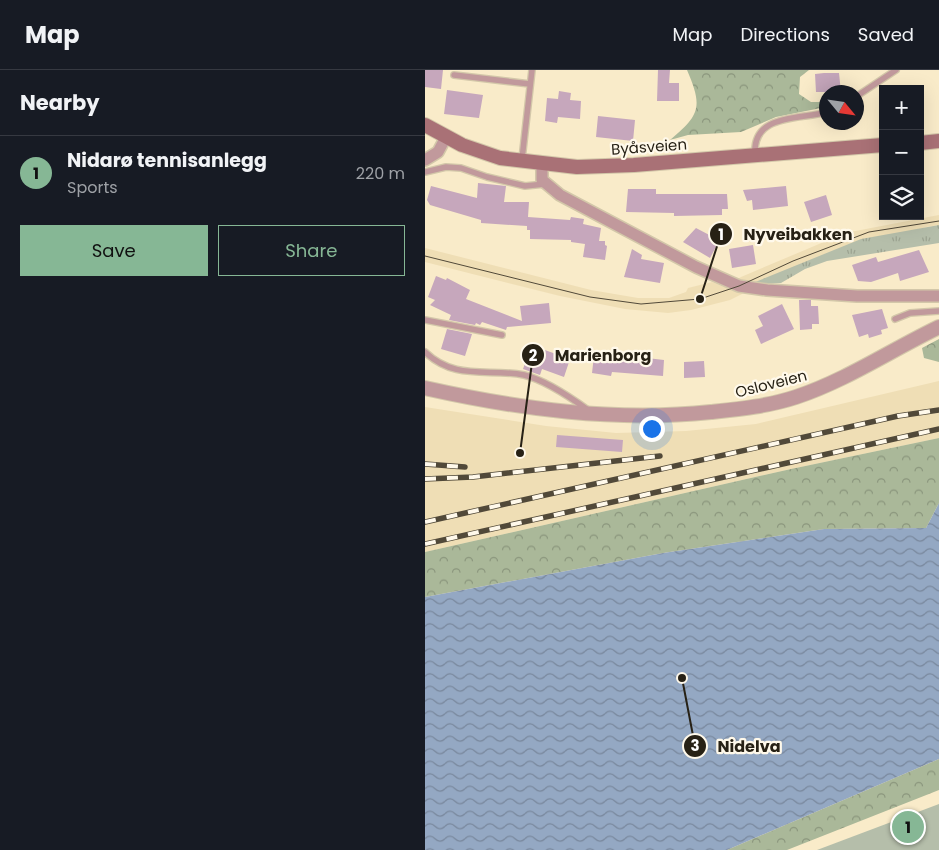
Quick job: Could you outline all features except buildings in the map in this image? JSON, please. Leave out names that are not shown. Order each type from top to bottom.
[{"type":"main road","name":"Byåsveien","points":[[425,125],[446,137],[481,152],[522,162],[577,167],[634,165],[879,145]]},
{"type":"main road","points":[[924,143],[939,141]]},
{"type":"street","points":[[425,160],[438,152],[446,137]]},
{"type":"street","points":[[542,163],[542,180],[560,195],[696,267],[739,286],[767,290],[857,296],[939,296]]},
{"type":"street","name":"Osloveien","points":[[425,388],[493,401],[596,415],[687,414],[760,406],[795,397],[847,376],[939,327]]},
{"type":"lane","points":[[522,162],[532,70]]},
{"type":"lane","points":[[864,91],[896,70]]},
{"type":"lane","points":[[454,75],[530,84]]},
{"type":"lane","points":[[755,155],[754,146],[757,138],[763,130],[776,121],[819,113]]},
{"type":"lane","points":[[425,172],[446,167],[461,168],[487,177],[525,186],[547,184]]},
{"type":"lane","points":[[895,319],[910,313],[939,311]]},
{"type":"lane","points":[[425,320],[503,335]]},
{"type":"lane","points":[[425,352],[436,363],[473,373],[524,375],[566,394],[596,415]]},
{"type":"shaded area","points":[[939,215],[939,225],[926,227],[748,285],[742,294],[730,300],[691,310],[668,313],[625,309],[560,296],[425,262],[425,248],[591,290],[638,298],[669,298],[686,292],[688,288],[712,282],[724,287],[741,277],[845,233],[913,220],[924,220],[924,218]]},
{"type":"shaded area","points":[[939,381],[939,438],[791,469],[425,552],[425,407],[546,426],[616,433],[686,431],[756,424]]},
{"type":"green space","points":[[687,70],[809,70],[800,77],[799,94],[811,102],[819,102],[819,108],[776,117],[741,132],[688,135],[670,140],[688,124],[696,110],[697,102]]},
{"type":"green space","points":[[939,225],[939,243],[827,261],[805,269],[781,283],[748,285],[861,239]]},
{"type":"green space","points":[[939,339],[939,362],[924,358],[922,348]]},
{"type":"green space","points":[[939,438],[939,503],[926,528],[824,529],[663,553],[425,597],[425,552],[791,469]]},
{"type":"green space","points":[[939,759],[939,790],[787,850],[727,850]]},
{"type":"green space","points":[[939,804],[939,850],[817,850]]},
{"type":"water","points":[[939,503],[939,759],[727,850],[425,850],[425,597],[663,553],[824,529],[926,528]]},
{"type":"tram line","points":[[425,256],[590,297],[641,304],[700,299],[739,286],[793,261],[869,232],[939,221]]},
{"type":"railway","points":[[425,522],[898,416],[939,410]]},
{"type":"railway","points":[[425,544],[939,429]]},
{"type":"railway","points":[[425,479],[473,477],[660,456]]},
{"type":"railway","points":[[425,464],[465,467]]},
{"type":"place","name":"Nyveibakken","points":[[700,299]]},
{"type":"place","name":"Marienborg","points":[[520,453]]},
{"type":"place","name":"Nidelva","points":[[682,678]]},
{"type":"place","name":"Nidarø tennisanlegg","points":[[908,827]]}]
